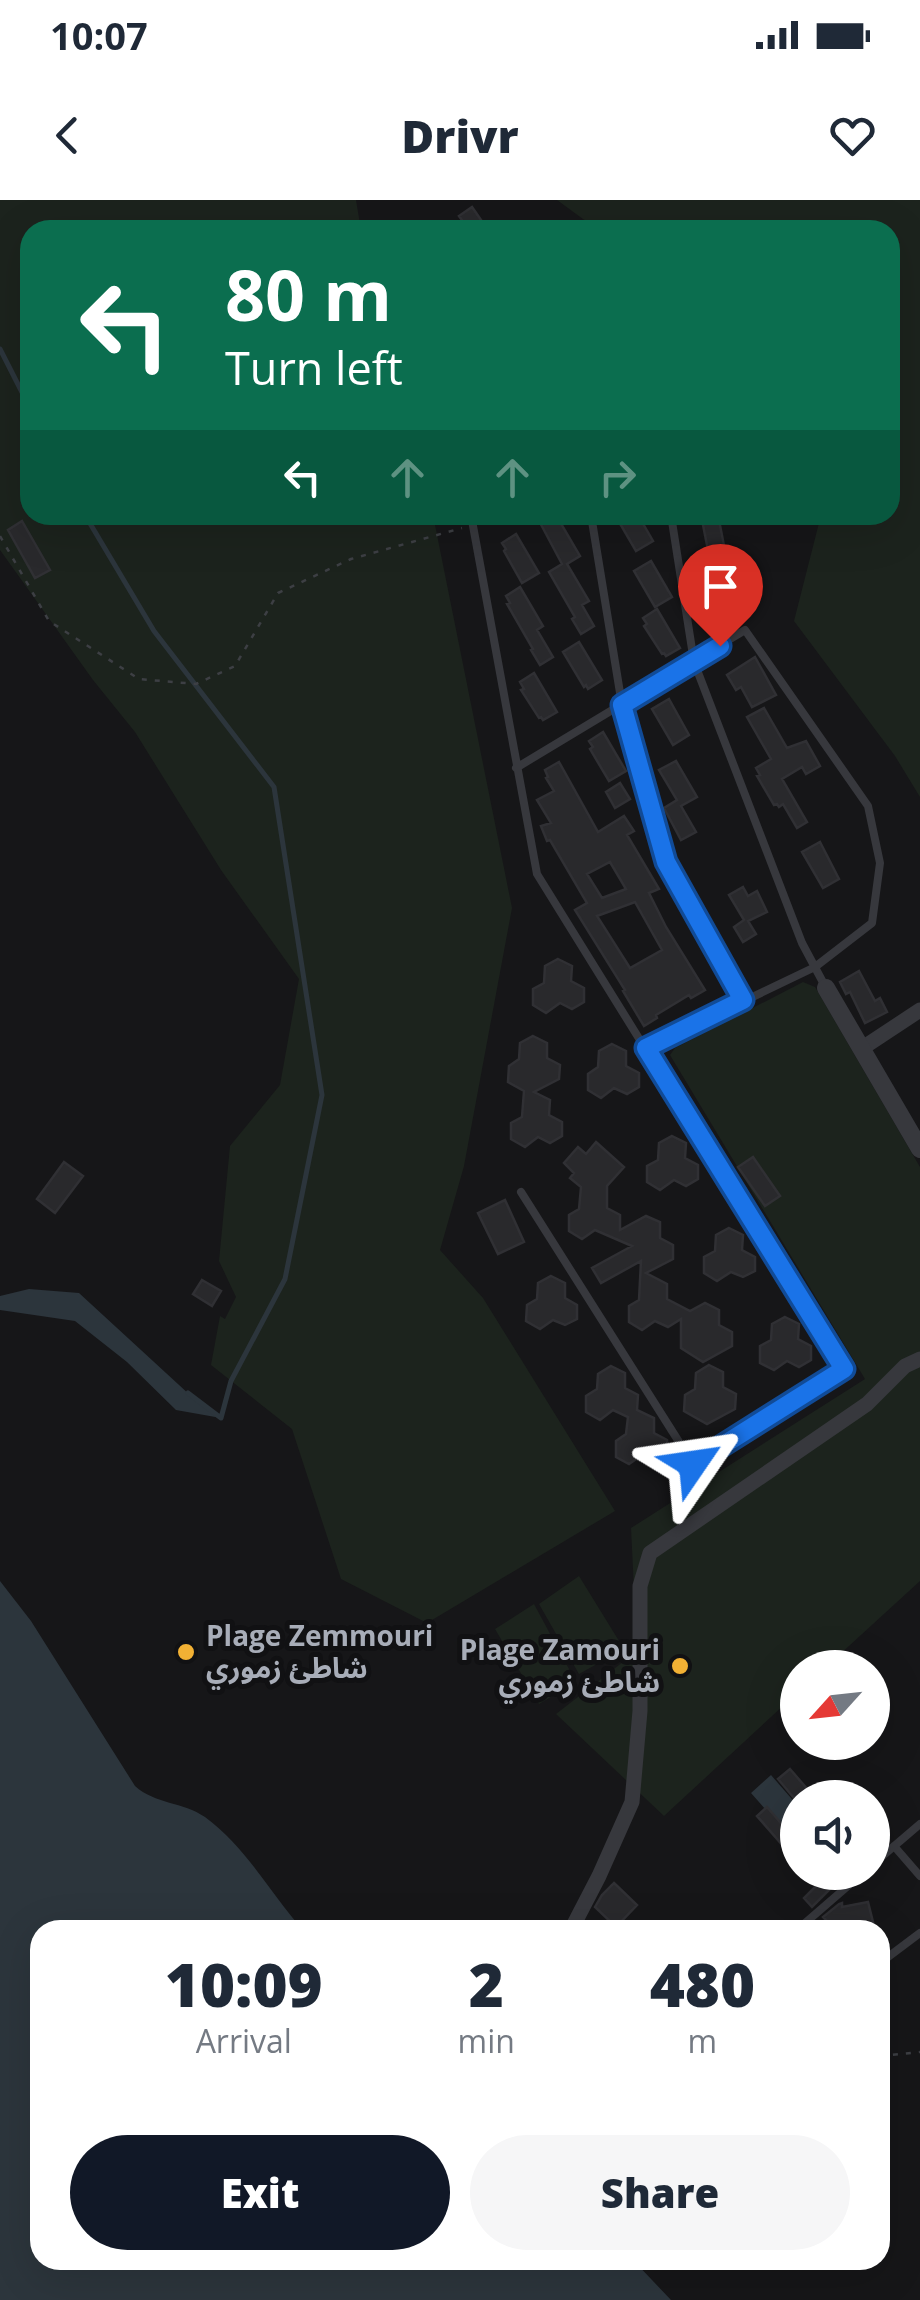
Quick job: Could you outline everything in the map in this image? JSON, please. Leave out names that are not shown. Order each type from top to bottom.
[{"type":"street","points":[[826,988],[920,1149]]},
{"type":"street","points":[[860,1049],[920,1010]]},
{"type":"street","points":[[576,1920],[632,1802],[640,1711],[640,1586],[650,1552],[866,1404],[906,1366],[920,1359]]},
{"type":"lane","points":[[593,525],[622,705],[666,862],[743,1000]]},
{"type":"lane","points":[[673,525],[694,662],[802,943],[826,988]]},
{"type":"lane","points":[[473,526],[538,874],[844,1369],[693,1464],[522,1192]]},
{"type":"lane","points":[[516,768],[745,630],[868,806],[880,863],[872,922],[815,967],[646,1048]]},
{"type":"lane","points":[[890,1849],[920,1824]]},
{"type":"lane","points":[[894,1846],[920,1876]]},
{"type":"lane","points":[[809,1920],[843,1890]]},
{"type":"lane","points":[[890,1956],[920,1933]]},
{"type":"path","points":[[0,536],[49,620],[139,679],[196,684],[235,666],[278,592],[351,559],[473,526]]},
{"type":"path","points":[[890,2055],[920,2052]]},
{"type":"shaded area","points":[[0,200],[356,200],[359,220],[20,220],[20,525],[435,525],[512,908],[464,1166],[440,1250],[483,1298],[615,1511],[427,1623],[341,1579],[292,1429],[211,1365],[220,1316],[225,1319],[236,1297],[219,1261],[230,1146],[280,1085],[299,979],[221,870],[135,732],[0,550]]},
{"type":"shaded area","points":[[557,200],[920,200],[920,797],[895,756],[794,621],[818,525],[900,525],[900,220],[584,220]]},
{"type":"shaded area","points":[[803,982],[815,987],[920,1167],[920,1581],[845,1650],[780,1650],[780,1709],[664,1816],[556,1714],[637,1651],[631,1528],[865,1379],[670,1055],[675,1048]]},
{"type":"shaded area","points":[[29,1289],[79,1293],[191,1396],[221,1418],[176,1410],[127,1362],[75,1321],[0,1310],[0,1296]]},
{"type":"shaded area","points":[[579,1576],[624,1649],[579,1674],[539,1604]]},
{"type":"shaded area","points":[[0,1581],[31,1621],[135,1786],[196,1812],[220,1829],[295,1920],[30,1920],[30,2270],[642,2270],[671,2300],[0,2300]]},
{"type":"shaded area","points":[[534,1604],[576,1682],[539,1704],[495,1629]]},
{"type":"shaded area","points":[[771,1775],[780,1785],[780,1826],[751,1793]]},
{"type":"building","points":[[472,207],[481,220],[462,220],[459,216]]},
{"type":"building","points":[[20,522],[24,525],[50,570],[35,578],[8,530]]},
{"type":"building","points":[[541,525],[562,525],[580,556],[567,564],[589,601],[582,605],[594,626],[581,634],[549,572],[562,564]]},
{"type":"building","points":[[621,525],[644,525],[653,541],[636,551]]},
{"type":"building","points":[[703,525],[720,525],[735,602],[719,605]]},
{"type":"building","points":[[516,534],[539,573],[522,583],[502,543]]},
{"type":"building","points":[[651,561],[672,597],[655,607],[634,571]]},
{"type":"building","points":[[520,587],[543,626],[537,630],[553,657],[540,665],[507,604],[510,603],[506,596]]},
{"type":"building","points":[[657,609],[680,648],[666,656],[644,626],[647,624],[643,618]]},
{"type":"building","points":[[579,642],[602,680],[588,689],[563,652]]},
{"type":"building","points":[[755,657],[776,695],[752,707],[741,687],[736,690],[727,675]]},
{"type":"building","points":[[534,673],[557,712],[543,720],[521,690],[524,689],[520,682]]},
{"type":"building","points":[[669,699],[689,735],[673,745],[652,709]]},
{"type":"building","points":[[764,708],[787,748],[806,741],[820,766],[806,774],[802,767],[782,779],[807,822],[797,828],[783,804],[774,805],[757,776],[760,775],[756,768],[771,759],[747,717]]},
{"type":"building","points":[[603,732],[626,771],[609,781],[589,741]]},
{"type":"building","points":[[676,761],[697,797],[681,806],[696,832],[681,840],[664,808],[677,800],[659,770]]},
{"type":"building","points":[[559,762],[598,832],[624,816],[634,831],[627,835],[659,889],[649,893],[705,990],[691,998],[689,995],[644,1026],[575,910],[587,903],[541,826],[551,823],[537,800],[554,791],[545,770]],"holes":[[[610,862],[626,889],[602,898],[587,874]],[[635,902],[662,950],[630,968],[597,916]]]},
{"type":"building","points":[[620,783],[630,799],[615,808],[606,792]]},
{"type":"building","points":[[820,842],[839,879],[823,888],[802,852]]},
{"type":"building","points":[[743,887],[748,896],[757,891],[767,912],[748,921],[756,934],[743,942],[734,927],[744,920],[729,895]]},
{"type":"building","points":[[558,959],[572,966],[571,981],[584,988],[584,1002],[572,1009],[560,1003],[546,1013],[533,1005],[533,989],[544,983],[545,966]]},
{"type":"building","points":[[859,971],[875,1001],[880,998],[887,1012],[865,1023],[850,992],[846,994],[840,982]]},
{"type":"building","points":[[533,1036],[547,1043],[547,1058],[560,1065],[559,1079],[534,1092],[550,1100],[549,1115],[562,1122],[562,1136],[550,1143],[538,1137],[525,1147],[511,1139],[511,1123],[522,1117],[524,1091],[508,1082],[509,1066],[519,1059],[520,1043]]},
{"type":"building","points":[[612,1044],[626,1051],[626,1066],[639,1073],[639,1087],[627,1094],[614,1088],[601,1098],[588,1090],[588,1074],[598,1067],[599,1051]]},
{"type":"building","points":[[672,1136],[686,1143],[685,1158],[698,1165],[698,1179],[686,1186],[674,1180],[660,1190],[647,1182],[647,1166],[658,1160],[659,1143]]},
{"type":"building","points":[[596,1142],[624,1167],[607,1186],[607,1208],[620,1215],[620,1230],[646,1216],[660,1222],[660,1238],[673,1245],[673,1259],[646,1273],[667,1284],[667,1299],[690,1311],[705,1303],[719,1310],[719,1325],[732,1332],[732,1346],[703,1362],[681,1348],[681,1319],[668,1327],[655,1321],[642,1330],[629,1322],[629,1306],[639,1300],[641,1261],[601,1283],[592,1268],[632,1246],[595,1230],[582,1239],[569,1231],[569,1215],[579,1209],[581,1187],[570,1178],[574,1173],[564,1163],[578,1147],[586,1154]]},
{"type":"building","points":[[753,1157],[780,1196],[765,1206],[738,1167]]},
{"type":"building","points":[[64,1162],[83,1176],[55,1213],[37,1199]]},
{"type":"building","points":[[505,1200],[524,1242],[498,1254],[478,1213]]},
{"type":"building","points":[[729,1228],[743,1235],[742,1250],[755,1257],[755,1271],[743,1277],[731,1272],[717,1281],[704,1273],[704,1257],[715,1251],[716,1235]]},
{"type":"building","points":[[551,1276],[565,1283],[565,1298],[577,1305],[577,1319],[565,1325],[553,1320],[540,1329],[526,1321],[527,1305],[537,1299],[538,1283]]},
{"type":"building","points":[[202,1280],[221,1291],[212,1306],[193,1294]]},
{"type":"building","points":[[785,1317],[799,1324],[798,1339],[811,1346],[811,1360],[799,1367],[787,1361],[774,1370],[760,1363],[760,1346],[771,1340],[772,1324]]},
{"type":"building","points":[[709,1365],[723,1372],[723,1387],[736,1394],[735,1409],[707,1424],[684,1411],[685,1395],[695,1389],[696,1373]]},
{"type":"building","points":[[611,1366],[625,1373],[625,1388],[638,1395],[637,1410],[654,1418],[654,1433],[667,1440],[667,1454],[655,1461],[642,1455],[629,1464],[616,1457],[616,1441],[626,1434],[628,1417],[613,1410],[600,1420],[586,1412],[586,1396],[597,1389],[598,1374]]},
{"type":"building","points":[[790,1769],[799,1780],[780,1781],[778,1779]]},
{"type":"building","points":[[767,1807],[780,1822],[780,1842],[757,1816]]},
{"type":"building","points":[[614,1883],[637,1905],[623,1920],[609,1920],[595,1907]]},
{"type":"building","points":[[812,1890],[829,1890],[812,1907],[804,1898]]},
{"type":"building","points":[[868,1902],[872,1920],[823,1917],[839,1904],[842,1907]]},
{"type":"waterway","points":[[0,349],[20,388]]},
{"type":"waterway","points":[[91,525],[154,631],[274,787],[322,1095],[285,1279],[231,1381],[221,1418],[188,1393]]},
{"type":"place","name":"Plage Zemmouri شاطئ زموري","points":[[186,1652]]},
{"type":"place","name":"Plage Zamouri شاطئ زموري","points":[[680,1666]]},
{"type":"route","points":[[693,1464],[844,1369],[646,1048],[743,1000],[666,862],[622,705],[720,646]]}]
